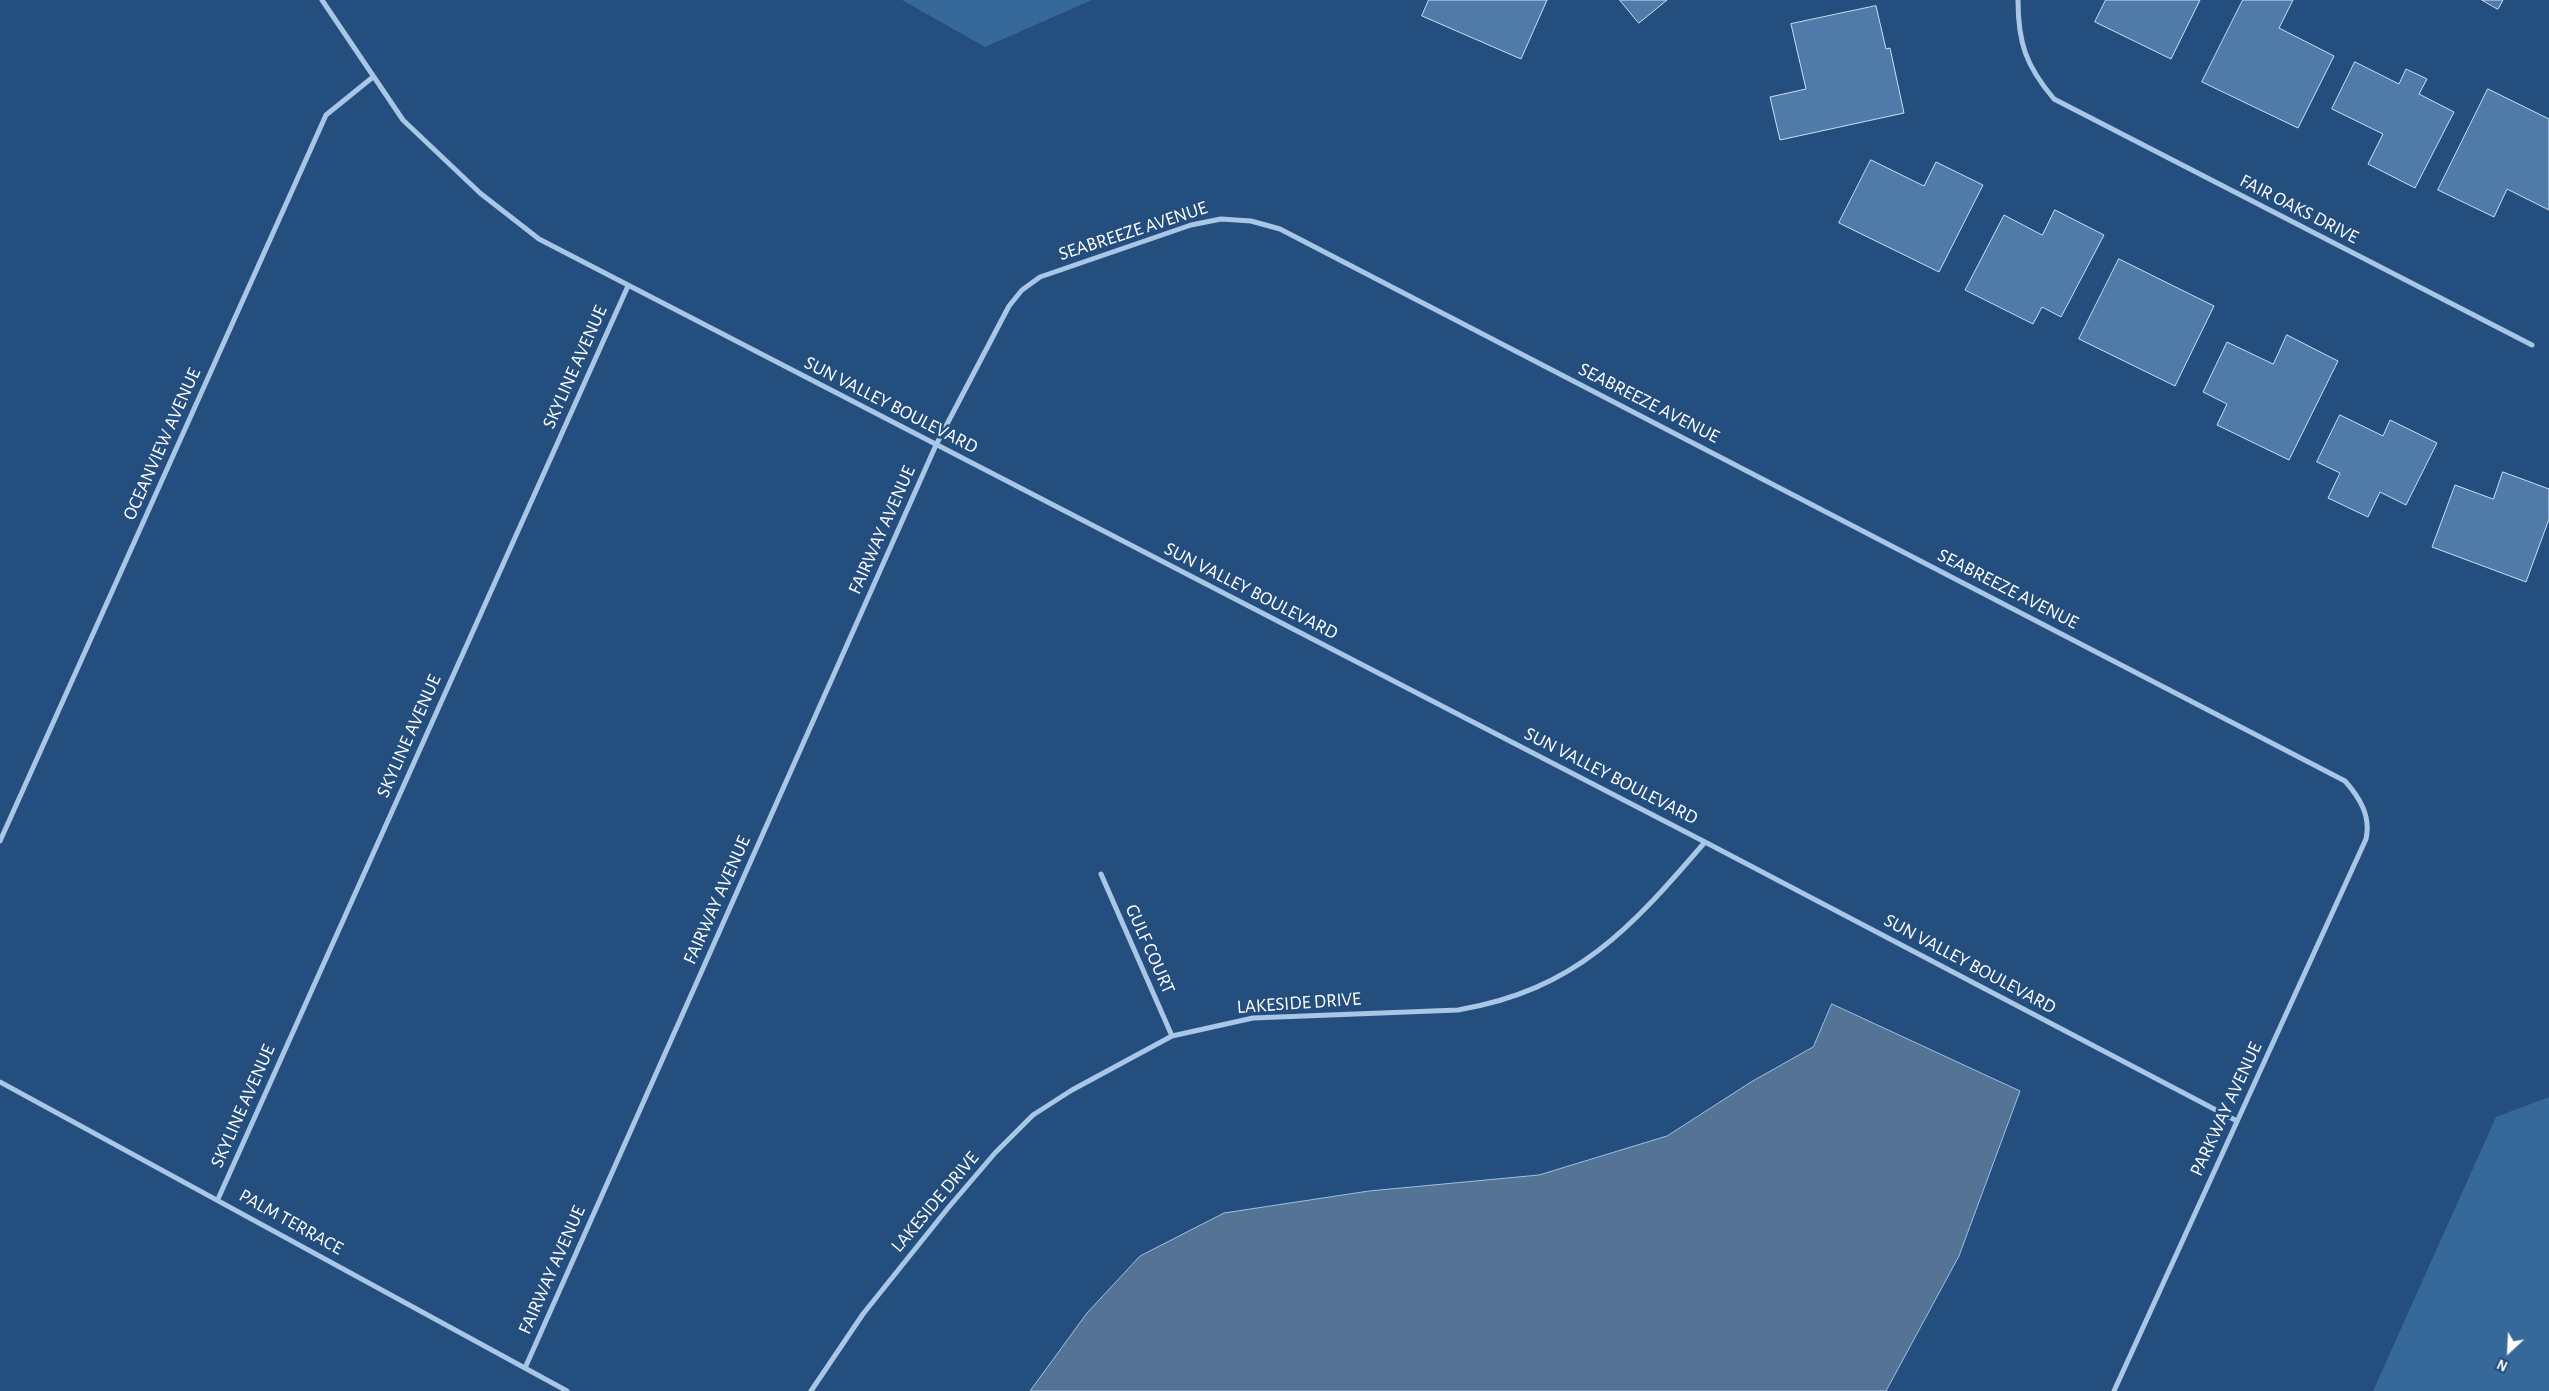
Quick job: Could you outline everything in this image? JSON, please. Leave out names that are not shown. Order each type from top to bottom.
[{"type":"street","name":"SUN VALLEY BOULEVARD","points":[[322,0],[403,120],[480,193],[539,239],[1705,842],[2237,1121]]},
{"type":"street","name":"FAIR OAKS DRIVE","points":[[2018,0],[2018,28],[2026,57],[2036,78],[2054,99],[2532,345]]},
{"type":"street","name":"OCEANVIEW AVENUE","points":[[0,841],[326,115],[373,77]]},
{"type":"street","name":"SEABREEZE AVENUE","points":[[936,445],[1009,306],[1022,290],[1040,277],[1206,222],[1221,219],[1251,221],[1280,229],[2345,781],[2363,806],[2368,829],[2366,839]]},
{"type":"street","name":"SKYLINE AVENUE","points":[[218,1199],[628,286]]},
{"type":"street","name":"FAIRWAY AVENUE","points":[[525,1368],[936,445]]},
{"type":"street","name":"PARKWAY AVENUE","points":[[2114,1391],[2366,839]]},
{"type":"street","name":"LAKESIDE DRIVE","points":[[811,1391],[886,1285],[969,1182],[1033,1115],[1072,1090],[1172,1036],[1253,1018],[1458,1010],[1491,1004],[1548,983],[1591,958],[1628,927],[1705,842]]},
{"type":"street","name":"GULF COURT","points":[[1101,874],[1172,1036]]},
{"type":"street","name":"PALM TERRACE","points":[[0,1082],[218,1199],[567,1391]]},
{"type":"shaded area","points":[[902,0],[1092,0],[985,47]]},
{"type":"shaded area","points":[[1832,1004],[2020,1091],[1959,1256],[1886,1391],[1030,1391],[1087,1313],[1140,1256],[1224,1213],[1369,1191],[1539,1175],[1667,1136],[1751,1082],[1813,1047]]},
{"type":"shaded area","points":[[2549,1097],[2549,1391],[2373,1391],[2496,1117]]},
{"type":"building","points":[[1429,0],[1547,0],[1521,59],[1422,16]]},
{"type":"building","points":[[1620,0],[1667,0],[1639,23]]},
{"type":"building","points":[[2106,0],[2200,0],[2171,59],[2095,22]]},
{"type":"building","points":[[2243,0],[2293,0],[2279,28],[2334,56],[2298,128],[2202,82]]},
{"type":"building","points":[[2482,0],[2503,0],[2498,9]]},
{"type":"building","points":[[1876,6],[1886,49],[1890,48],[1904,113],[1780,140],[1770,97],[1806,89],[1791,24]]},
{"type":"building","points":[[2355,62],[2399,84],[2406,69],[2427,79],[2419,94],[2454,112],[2415,188],[2368,164],[2383,134],[2332,109]]},
{"type":"building","points":[[2488,89],[2549,119],[2549,210],[2507,189],[2494,217],[2438,190]]},
{"type":"building","points":[[1871,160],[1924,186],[1936,162],[1983,185],[1939,272],[1839,223]]},
{"type":"building","points":[[2055,210],[2104,235],[2061,317],[2042,307],[2033,324],[1965,290],[2004,215],[2042,235]]},
{"type":"building","points":[[2119,259],[2214,306],[2175,386],[2079,339]]},
{"type":"building","points":[[2287,335],[2338,361],[2289,460],[2217,425],[2227,404],[2203,392],[2227,342],[2273,364]]},
{"type":"building","points":[[2340,415],[2383,436],[2390,420],[2437,443],[2406,505],[2380,492],[2368,517],[2328,498],[2340,473],[2317,462]]},
{"type":"building","points":[[2503,472],[2549,489],[2549,519],[2526,582],[2432,547],[2455,485],[2493,499]]}]
